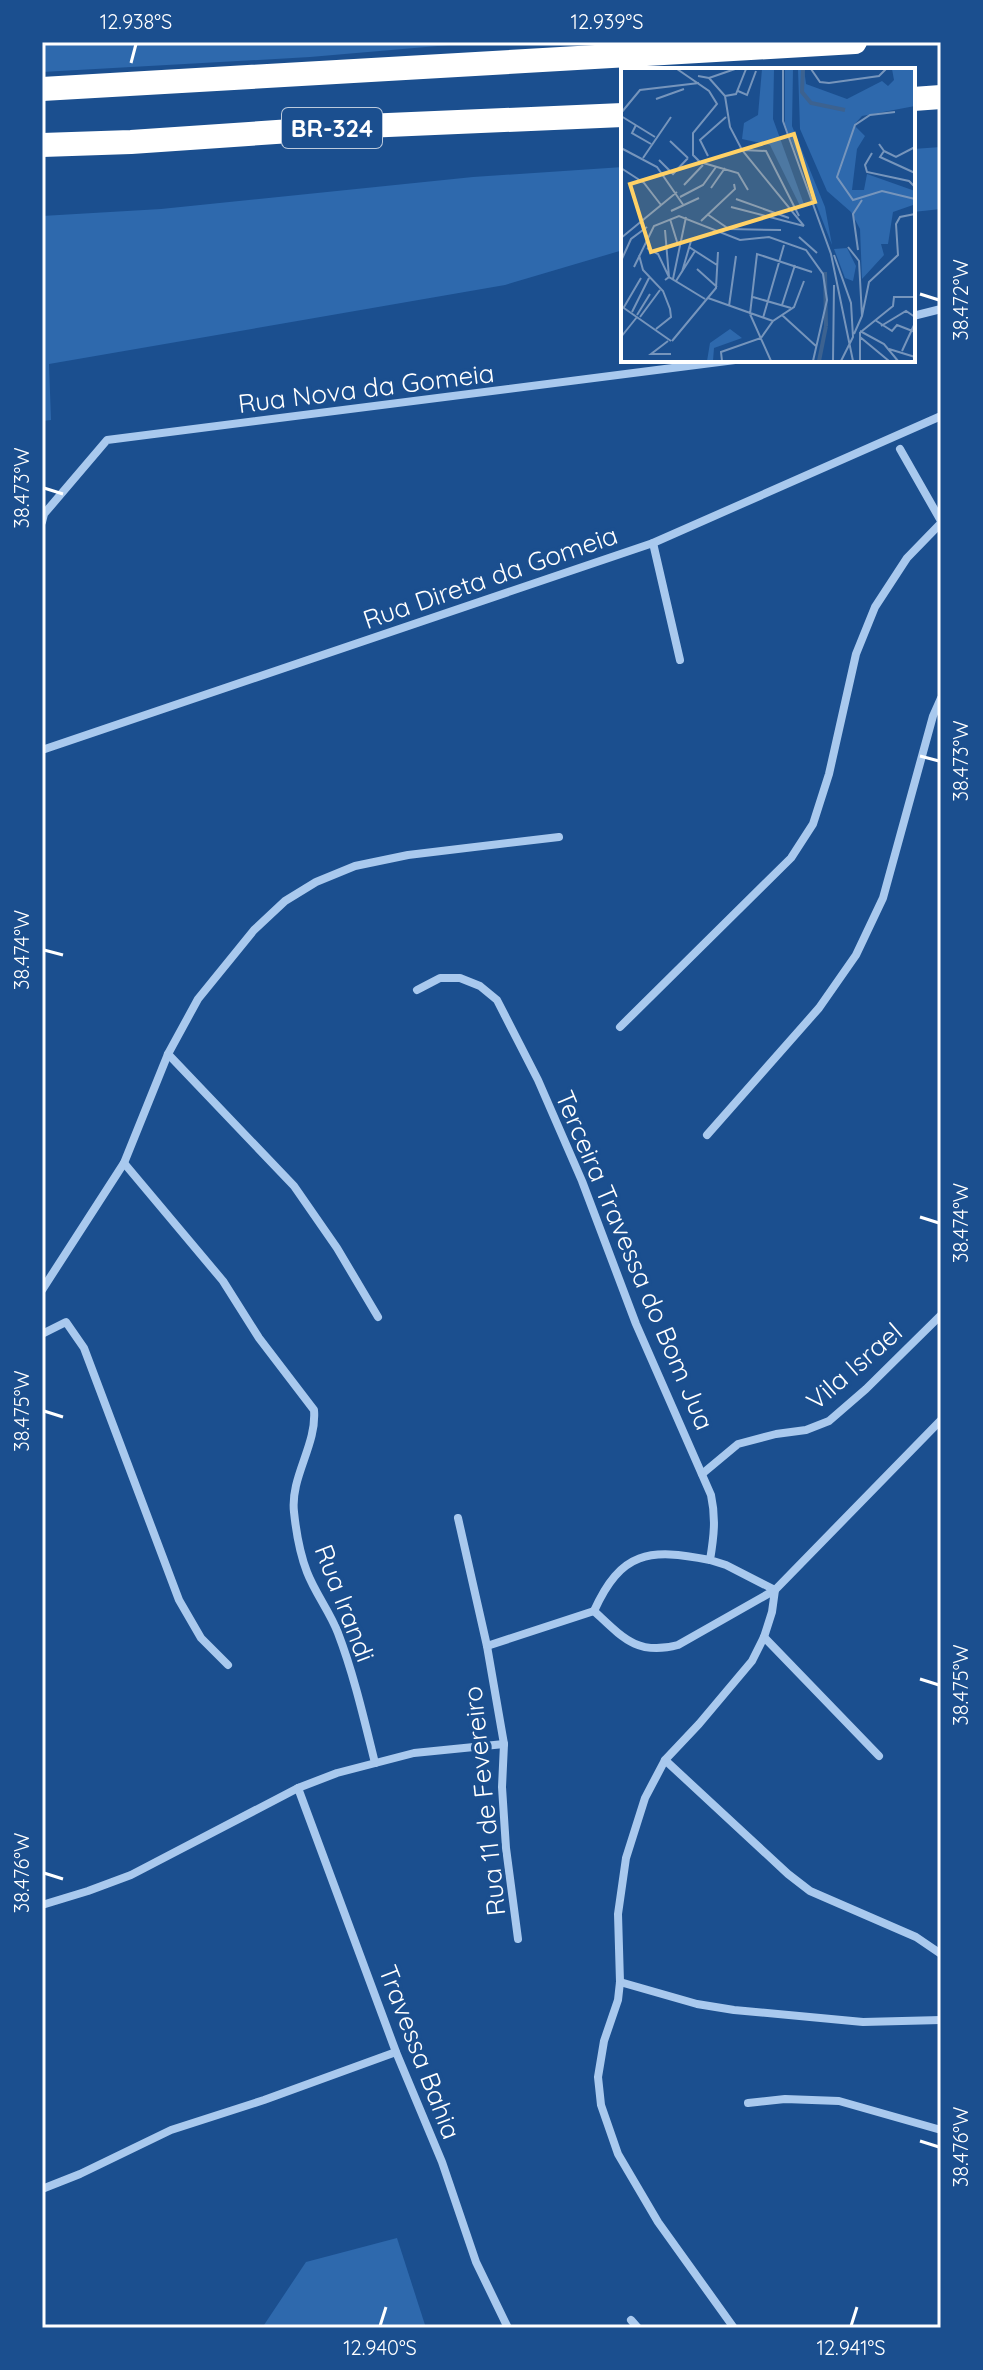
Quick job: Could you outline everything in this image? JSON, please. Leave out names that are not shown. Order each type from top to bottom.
[{"type":"highway","name":"BR-324","points":[[42,89],[855,42]]},
{"type":"highway","points":[[915,99],[941,97]]},
{"type":"highway","name":"BR-324","points":[[42,145],[621,115]]},
{"type":"street","points":[[915,316],[941,309]]},
{"type":"street","name":"Rua Nova da Gomeia","points":[[42,522],[44,514],[107,440],[719,362]]},
{"type":"street","name":"Rua Direta da Gomeia","points":[[42,750],[653,543],[941,416]]},
{"type":"street","points":[[620,1027],[791,858],[813,824],[829,774],[856,654],[875,607],[907,558],[941,522],[900,449]]},
{"type":"street","points":[[653,543],[680,660]]},
{"type":"street","points":[[707,1135],[819,1008],[856,955],[883,898],[933,716],[941,698]]},
{"type":"street","points":[[42,1290],[124,1163],[168,1054],[198,999],[245,939],[285,901],[316,882],[355,866],[408,855],[559,837]]},
{"type":"street","name":"Terceira Travessa do Bom Jua","points":[[417,990],[440,978],[460,978],[480,986],[497,1000],[513,1029],[582,1181],[636,1324],[711,1495],[715,1531],[710,1560]]},
{"type":"street","points":[[168,1054],[294,1186],[337,1248],[378,1317]]},
{"type":"street","name":"Rua Irandi","points":[[124,1163],[223,1281],[259,1338],[314,1410],[312,1434],[303,1460],[294,1506],[296,1524],[307,1572],[336,1629],[352,1673],[375,1763]]},
{"type":"street","name":"Vila Israel","points":[[702,1474],[738,1444],[764,1436],[806,1430],[829,1421],[941,1315]]},
{"type":"street","points":[[42,1334],[66,1322],[84,1348],[179,1600],[201,1638],[228,1665]]},
{"type":"street","points":[[594,1611],[620,1635],[641,1647],[664,1649],[678,1645],[718,1624],[775,1590],[941,1420]]},
{"type":"street","name":"Rua 11 de Fevereiro","points":[[458,1518],[487,1646],[504,1744],[502,1787],[506,1848],[518,1939]]},
{"type":"street","points":[[487,1646],[594,1611],[614,1575],[636,1559],[651,1555],[710,1560],[775,1590]]},
{"type":"street","points":[[734,2328],[658,2222],[618,2154],[601,2105],[599,2068],[604,2041],[618,2000],[618,1914],[626,1858],[645,1798],[665,1760],[752,1661],[764,1637],[775,1590]]},
{"type":"street","points":[[764,1637],[879,1756]]},
{"type":"street","points":[[42,1905],[131,1875],[298,1788],[337,1773],[414,1753],[504,1744]]},
{"type":"street","points":[[665,1760],[810,1891],[916,1937],[941,1954]]},
{"type":"street","name":"Travessa Bahia","points":[[298,1788],[396,2052],[442,2162],[476,2262],[508,2328]]},
{"type":"street","points":[[620,1982],[697,2004],[734,2010],[863,2022],[941,2020]]},
{"type":"street","points":[[42,2189],[171,2130],[396,2052]]},
{"type":"street","points":[[748,2103],[785,2099],[839,2101],[941,2130]]},
{"type":"street","points":[[631,2320],[638,2328]]},
{"type":"shaded area","points":[[42,42],[484,42],[310,57],[42,72]]},
{"type":"shaded area","points":[[941,147],[941,209],[915,212],[915,149]]},
{"type":"shaded area","points":[[621,167],[621,251],[505,285],[49,364],[51,420],[42,421],[42,216],[161,209],[473,177]]},
{"type":"shaded area","points":[[397,2238],[426,2328],[262,2328],[306,2262]]}]
